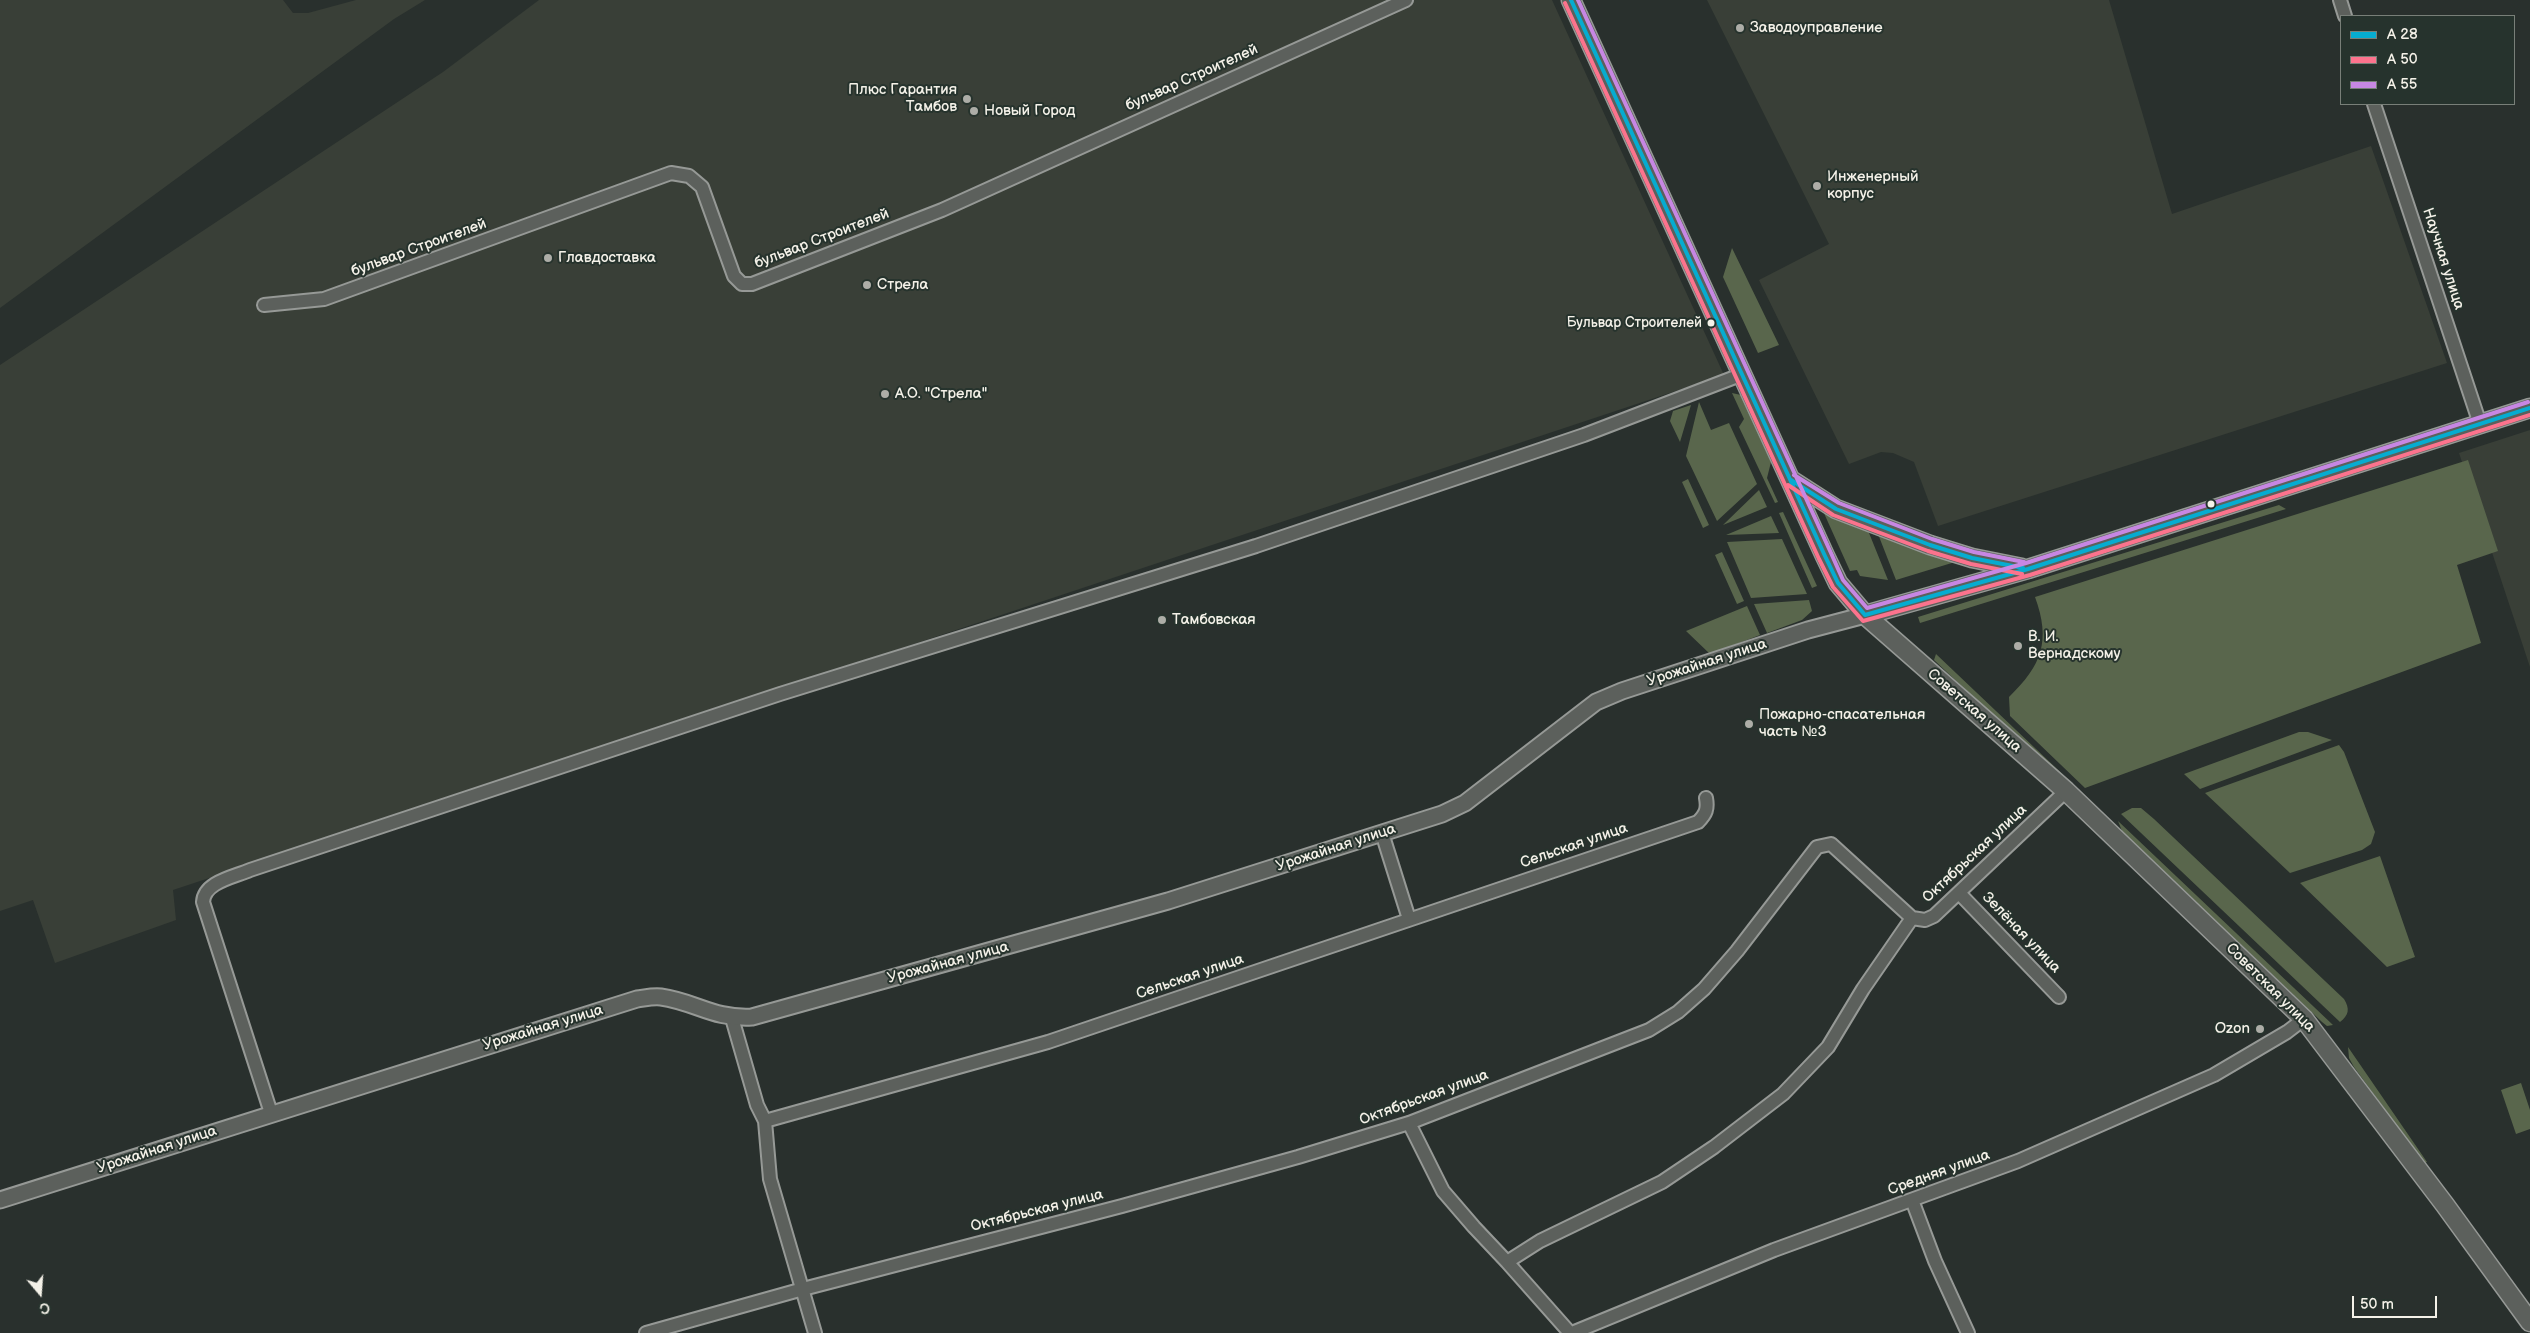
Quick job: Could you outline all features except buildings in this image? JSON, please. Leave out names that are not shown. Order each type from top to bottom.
[{"type":"main road","name":"Советская улица","points":[[1571,0],[1838,583],[1865,615],[2066,791],[2304,1019],[2439,1197],[2530,1322]]},
{"type":"main road","points":[[1865,615],[2028,569],[2530,408]]},
{"type":"main road","points":[[1791,480],[1836,509],[1930,545],[1981,560],[2028,569]]},
{"type":"street","name":"бульвар Строителей","points":[[264,305],[324,299],[671,173],[690,176],[702,187],[734,276],[742,284],[752,284],[942,210],[1406,0]]},
{"type":"street","points":[[2340,0],[2346,15]]},
{"type":"street","name":"Научная улица","points":[[2374,105],[2480,424]]},
{"type":"street","points":[[271,1113],[203,902],[203,894],[208,888],[250,870],[780,694],[1266,542],[1584,434],[1743,374]]},
{"type":"street","name":"Урожайная улица","points":[[0,1200],[637,999],[658,997],[681,1001],[714,1014],[732,1018],[752,1018],[1168,901],[1442,814],[1464,803],[1596,702],[1622,691],[1808,630],[1865,615]]},
{"type":"street","name":"Октябрьская улица","points":[[646,1333],[803,1288],[1131,1204],[1298,1158],[1409,1123],[1649,1030],[1678,1012],[1704,989],[1737,951],[1817,847],[1832,844],[1912,918],[1925,920],[1934,916],[2066,791]]},
{"type":"street","name":"Сельская улица","points":[[765,1121],[1048,1042],[1698,822],[1705,816],[1708,808],[1706,798]]},
{"type":"street","points":[[1382,833],[1408,919]]},
{"type":"street","name":"Зелёная улица","points":[[1959,893],[2059,997]]},
{"type":"street","points":[[1507,1262],[1540,1241],[1662,1182],[1783,1094],[1828,1047],[1863,989],[1912,918]]},
{"type":"street","points":[[732,1018],[757,1105],[765,1121],[770,1179],[815,1333]]},
{"type":"street","name":"Средняя улица","points":[[1571,1333],[1774,1250],[2018,1161],[2214,1075],[2287,1032],[2304,1019]]},
{"type":"street","points":[[1409,1123],[1443,1191],[1571,1333]]},
{"type":"street","points":[[1912,1200],[1935,1261],[1968,1333]]},
{"type":"shaded area","points":[[0,0],[283,0],[293,13],[308,13],[356,0],[425,0],[394,19],[0,308]]},
{"type":"shaded area","points":[[539,0],[1552,0],[1724,375],[173,890],[176,920],[55,963],[33,900],[0,911],[0,365],[443,72]]},
{"type":"shaded area","points":[[1707,0],[2109,0],[2172,214],[2371,146],[2447,363],[1938,526],[1914,462],[1893,453],[1881,452],[1849,464],[1759,280],[1829,244]]},
{"type":"shaded area","points":[[2530,430],[2530,667],[2459,453]]},
{"type":"green space","points":[[1732,248],[1779,345],[1758,353],[1723,277]]},
{"type":"green space","points":[[1732,393],[1741,395],[1771,462],[1767,478],[1778,502],[1775,503],[1739,427],[1744,419]]},
{"type":"green space","points":[[1699,402],[1711,430],[1729,423],[1757,484],[1717,521],[1686,456]]},
{"type":"green space","points":[[1691,405],[1680,442],[1670,421],[1673,411]]},
{"type":"green space","points":[[2468,460],[2498,551],[2457,565],[2481,643],[2085,788],[2010,716],[2009,697],[2036,663],[2043,640],[2040,613],[2035,597]]},
{"type":"green space","points":[[1688,479],[1709,525],[1703,528],[1682,482]]},
{"type":"green space","points":[[1759,490],[1767,507],[1723,525]]},
{"type":"green space","points":[[2279,505],[2286,509],[1920,623],[1918,617]]},
{"type":"green space","points":[[1823,511],[1867,528],[1888,580],[1860,576],[1857,570],[1850,571]]},
{"type":"green space","points":[[1783,512],[1817,586],[1812,588],[1779,513]]},
{"type":"green space","points":[[1771,516],[1779,533],[1726,535]]},
{"type":"green space","points":[[1878,534],[1955,562],[1896,580]]},
{"type":"green space","points":[[1782,539],[1807,594],[1751,598],[1727,542]]},
{"type":"green space","points":[[1722,552],[1744,601],[1737,604],[1715,555]]},
{"type":"green space","points":[[1809,600],[1812,611],[1802,620],[1767,633],[1754,604]]},
{"type":"green space","points":[[1747,606],[1760,635],[1710,654],[1686,631]]},
{"type":"green space","points":[[1936,654],[2076,787],[2068,786],[1934,660]]},
{"type":"green space","points":[[2299,732],[2308,732],[2332,740],[2200,789],[2184,774]]},
{"type":"green space","points":[[2339,745],[2344,752],[2375,832],[2371,844],[2362,850],[2290,873],[2205,793]]},
{"type":"green space","points":[[2132,808],[2141,808],[2154,819],[2344,999],[2348,1012],[2340,1022],[2121,814]]},
{"type":"green space","points":[[2118,821],[2333,1025],[2327,1026],[2322,1022],[2122,831]]},
{"type":"green space","points":[[2380,856],[2415,957],[2387,967],[2300,883]]},
{"type":"green space","points":[[2348,1047],[2427,1162],[2424,1163],[2354,1067],[2349,1058]]},
{"type":"green space","points":[[2521,1083],[2530,1110],[2530,1129],[2516,1134],[2501,1090]]},
{"type":"transit line","points":[[1571,0],[1825,556],[1838,583],[1865,615],[2028,569],[2530,408]]},
{"type":"transit line","points":[[1578,0],[1843,580],[1867,608],[2026,563],[2528,402]]},
{"type":"transit line","points":[[1565,3],[1819,559],[1833,587],[1863,621],[2030,575],[2530,415]]},
{"type":"transit line","points":[[1794,475],[1839,503],[1932,539],[1974,552],[2024,562]]},
{"type":"transit line","points":[[1791,480],[1836,509],[1930,545],[1972,558],[2023,568]]},
{"type":"transit line","points":[[1788,485],[1833,515],[1928,551],[1971,564],[2022,574]]},
{"type":"place","name":"Заводоуправление","points":[[1740,28]]},
{"type":"place","name":"Плюс Гарантия Тамбов","points":[[967,99]]},
{"type":"place","name":"Новый Город","points":[[974,111]]},
{"type":"place","name":"Инженерный корпус","points":[[1817,186]]},
{"type":"place","name":"Главдоставка","points":[[548,258]]},
{"type":"place","name":"Стрела","points":[[867,285]]},
{"type":"place","name":"Бульвар Строителей","points":[[1711,323]]},
{"type":"place","name":"А.О. \"Стрела\"","points":[[885,394]]},
{"type":"place","name":"Тамбовская","points":[[1162,620]]},
{"type":"place","name":"В. И. Вернадскому","points":[[2018,646]]},
{"type":"place","name":"Пожарно-спасательная часть №3","points":[[1749,724]]},
{"type":"place","name":"Ozon","points":[[2260,1029]]}]
